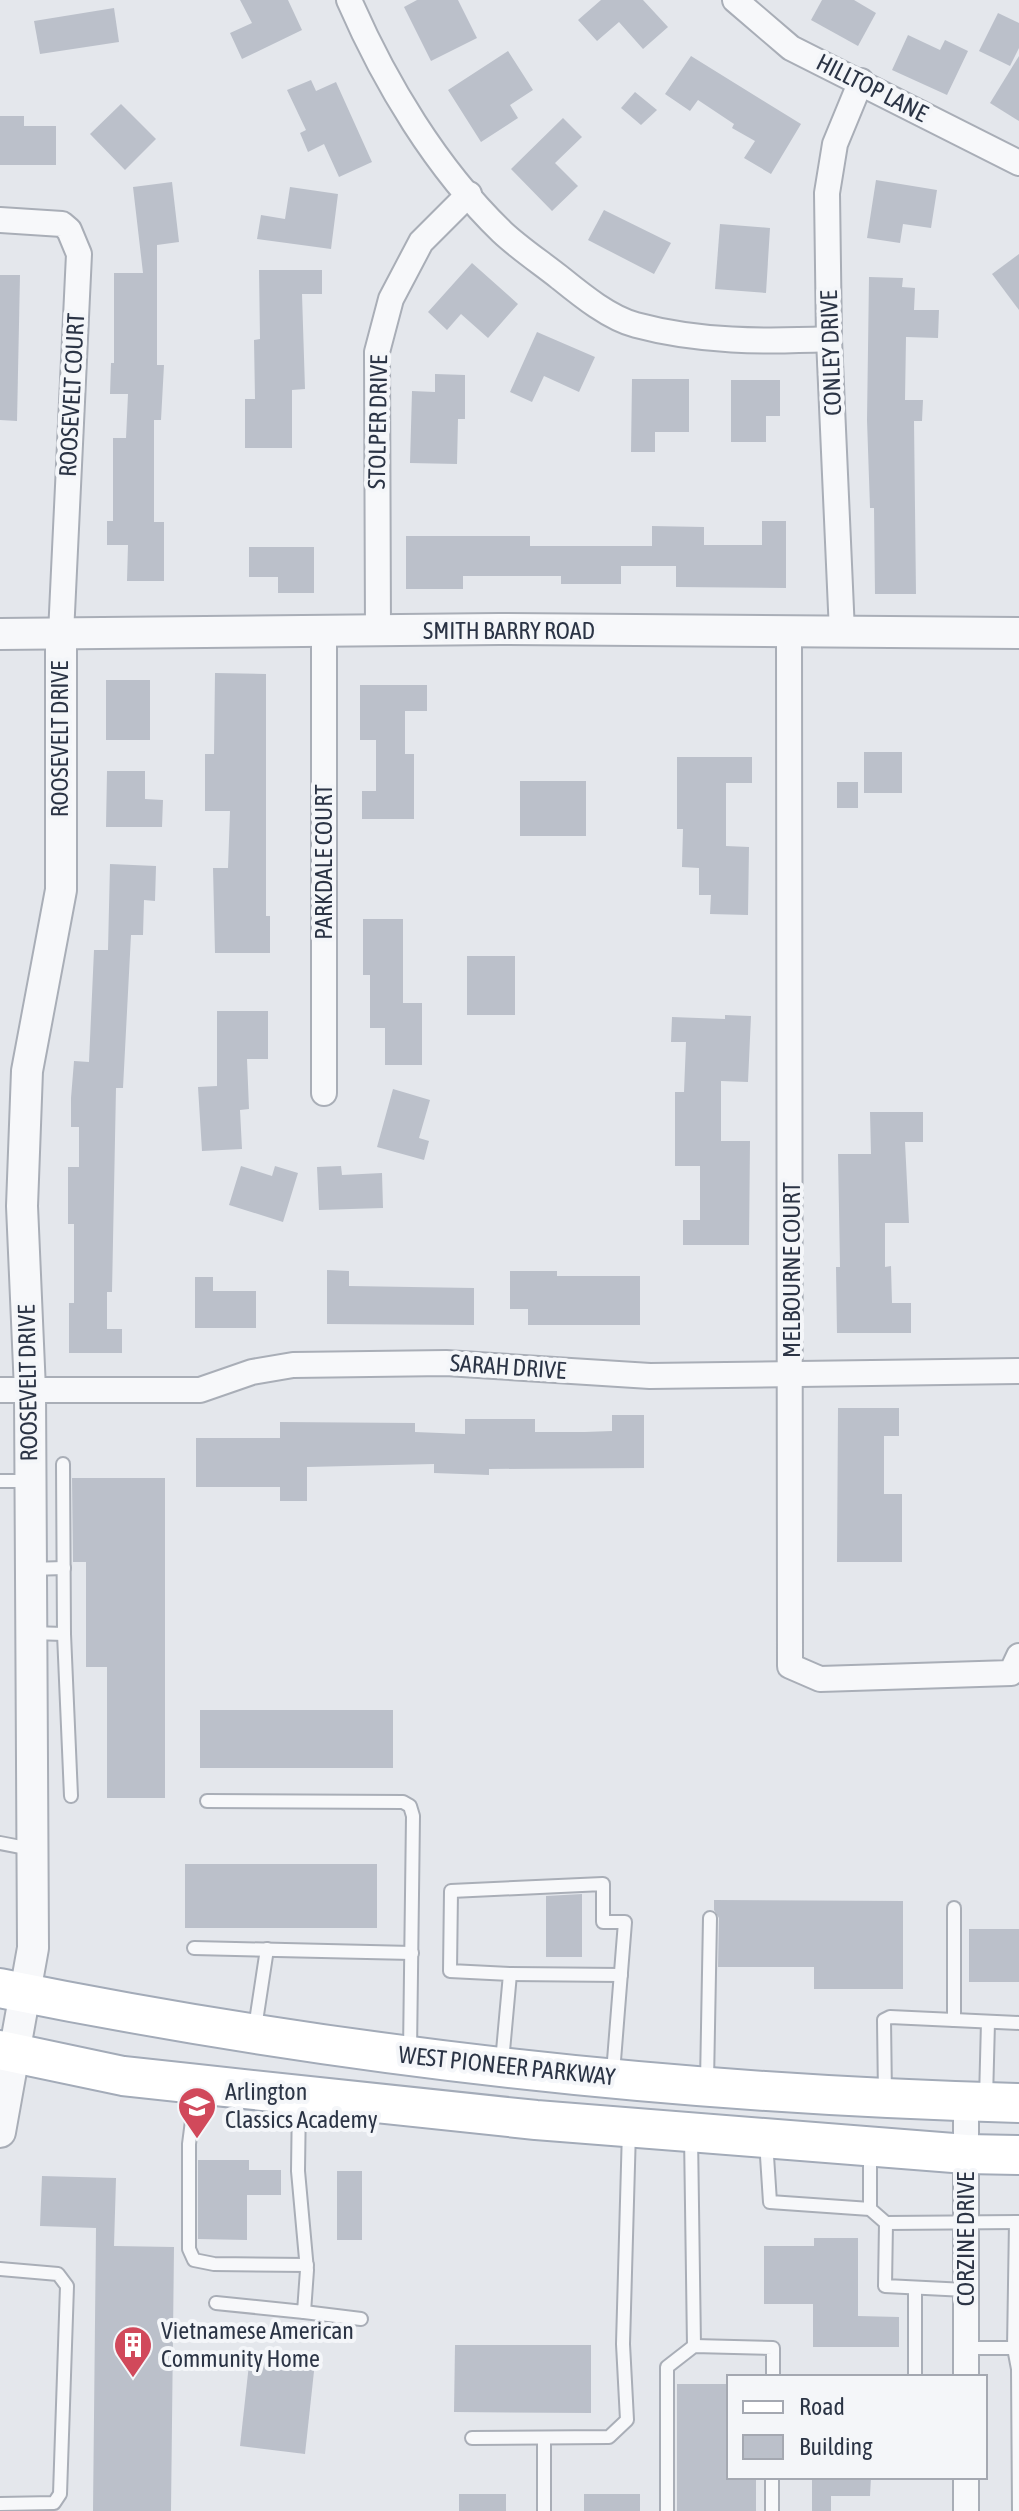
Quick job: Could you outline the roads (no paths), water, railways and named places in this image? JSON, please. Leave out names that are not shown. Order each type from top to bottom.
[{"type":"main road","name":"WEST PIONEER PARKWAY","points":[[13,1991],[253,2035],[410,2056],[613,2078],[885,2099],[990,2102]]},
{"type":"main road","name":"WEST PIONEER PARKWAY","points":[[8,2052],[123,2076],[299,2095],[629,2127],[966,2154],[1019,2155]]},
{"type":"street","points":[[349,0],[421,134],[502,232],[579,294],[633,324],[714,339],[763,342],[829,339]]},
{"type":"street","name":"HILLTOP LANE","points":[[735,0],[791,48],[1019,163]]},
{"type":"street","name":"CONLEY DRIVE","points":[[842,632],[829,339],[827,193],[830,164],[861,81]]},
{"type":"street","name":"STOLPER DRIVE","points":[[378,632],[377,352],[391,299],[421,242],[469,194]]},
{"type":"street","name":"ROOSEVELT COURT","points":[[0,220],[62,224],[69,230],[79,254],[61,634]]},
{"type":"street","name":"MELBOURNE COURT","points":[[789,631],[793,1374],[790,1666],[820,1679],[1011,1673],[1019,1656]]},
{"type":"street","name":"PARKDALE COURT","points":[[324,632],[324,1093]]},
{"type":"street","name":"SMITH BARRY ROAD","points":[[0,634],[1019,633]]},
{"type":"street","name":"ROOSEVELT DRIVE","points":[[0,2132],[13,1991],[33,1948],[35,1850],[30,1569],[15,1481],[15,1390],[27,1071],[61,890],[61,634]]},
{"type":"street","name":"SARAH DRIVE","points":[[15,1390],[200,1390],[252,1372],[293,1365],[446,1363],[650,1376],[1019,1371]]},
{"type":"street","name":"CORZINE DRIVE","points":[[966,2375],[966,2154],[990,2102]]},
{"type":"street","points":[[966,2479],[966,2511]]},
{"type":"lane","points":[[63,1464],[64,1634],[71,1796]]},
{"type":"lane","points":[[30,1569],[64,1568]]},
{"type":"lane","points":[[31,1633],[64,1634]]},
{"type":"lane","points":[[207,1801],[403,1802],[410,1806],[413,1816],[410,2056]]},
{"type":"lane","points":[[0,1843],[35,1850]]},
{"type":"lane","points":[[613,2078],[621,1975],[625,1922],[603,1922],[603,1884],[451,1891],[450,1971],[621,1975]]},
{"type":"lane","points":[[954,1908],[954,2020]]},
{"type":"lane","points":[[707,2085],[710,1918]]},
{"type":"lane","points":[[194,1948],[412,1953]]},
{"type":"lane","points":[[253,2035],[267,1949]]},
{"type":"lane","points":[[502,2066],[510,1974]]},
{"type":"lane","points":[[885,2099],[884,2020],[890,2017],[1019,2023]]},
{"type":"lane","points":[[988,2022],[990,2102]]},
{"type":"lane","points":[[197,2084],[189,2144],[189,2249],[194,2260],[214,2264],[307,2265]]},
{"type":"lane","points":[[299,2095],[298,2171],[307,2265],[304,2312]]},
{"type":"lane","points":[[472,2438],[609,2437],[627,2420],[623,2344],[629,2127]]},
{"type":"lane","points":[[690,2132],[694,2346]]},
{"type":"lane","points":[[765,2138],[770,2202],[870,2209],[886,2223],[966,2225],[1017,2222],[1014,2348],[1018,2369],[1019,2511]]},
{"type":"lane","points":[[870,2146],[870,2209]]},
{"type":"lane","points":[[886,2223],[885,2286],[915,2290],[966,2290]]},
{"type":"lane","points":[[0,2269],[58,2274],[67,2286],[60,2494],[54,2503],[0,2504]]},
{"type":"lane","points":[[915,2290],[915,2375]]},
{"type":"lane","points":[[216,2303],[361,2319]]},
{"type":"lane","points":[[667,2511],[667,2367],[694,2346],[773,2348],[773,2375]]},
{"type":"lane","points":[[966,2348],[1014,2348]]},
{"type":"lane","points":[[544,2438],[544,2511]]},
{"type":"lane","points":[[772,2479],[772,2511]]},
{"type":"place","name":"Arlington Classics Academy","points":[[197,2140]]},
{"type":"place","name":"Vietnamese American Community Home","points":[[133,2379]]}]
